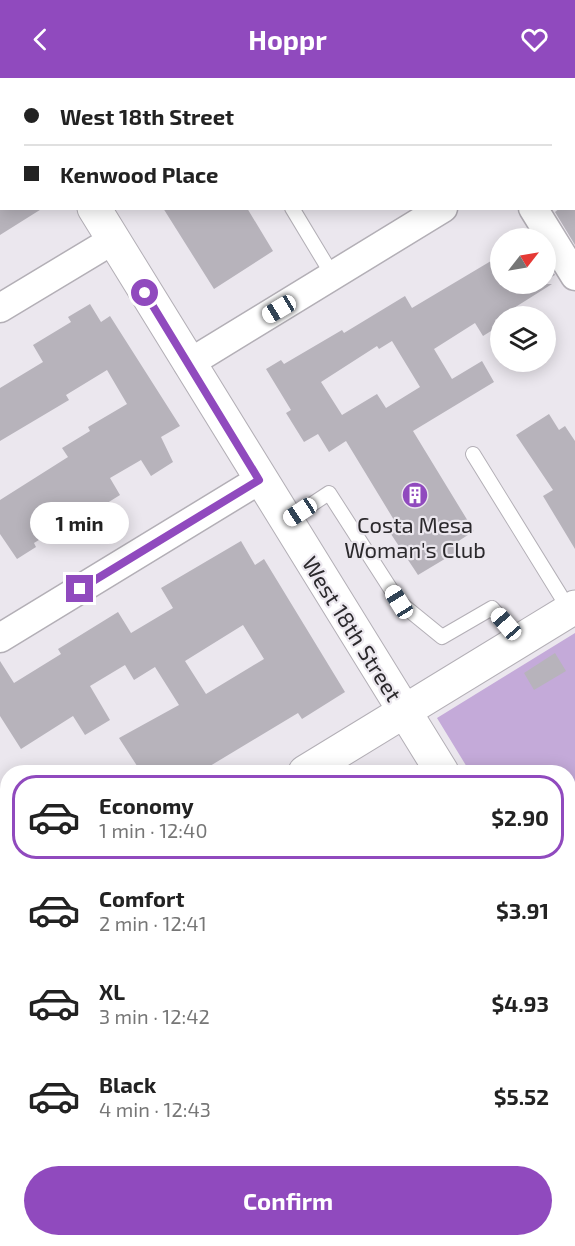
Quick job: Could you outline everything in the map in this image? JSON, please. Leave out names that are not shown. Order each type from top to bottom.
[{"type":"street","name":"West 18th Street","points":[[95,210],[259,480],[437,765]]},
{"type":"street","points":[[188,364],[440,210]]},
{"type":"street","points":[[534,210],[575,276]]},
{"type":"street","points":[[0,308],[113,240]]},
{"type":"street","points":[[0,638],[259,480]]},
{"type":"street","points":[[316,765],[572,609]]},
{"type":"lane","points":[[293,210],[333,276]]},
{"type":"lane","points":[[473,454],[572,609]]},
{"type":"lane","points":[[285,522],[329,493],[399,602],[442,637],[492,608],[520,640]]},
{"type":"shaded area","points":[[575,633],[575,765],[466,765],[437,718]]},
{"type":"building","points":[[0,210],[40,210],[0,235]]},
{"type":"building","points":[[164,210],[248,210],[273,251],[214,289]]},
{"type":"building","points":[[575,210],[575,245],[555,212]]},
{"type":"building","points":[[490,262],[490,294],[536,294],[517,306],[490,306],[490,332],[483,336],[475,323],[434,349],[452,379],[482,361],[494,382],[413,431],[474,531],[454,544],[458,551],[418,575],[385,525],[394,520],[346,441],[329,452],[318,434],[304,442],[286,413],[291,410],[266,369],[281,360],[284,364],[342,330],[344,333],[405,296],[412,308]],"holes":[[[392,341],[420,387],[386,408],[377,394],[342,415],[321,382],[377,346],[379,349]]]},
{"type":"building","points":[[90,304],[101,322],[110,316],[180,426],[161,437],[173,462],[151,476],[141,460],[110,478],[120,495],[96,510],[94,506],[34,543],[36,547],[17,559],[0,534],[0,500],[68,457],[62,448],[90,431],[88,427],[127,404],[107,370],[66,395],[69,400],[0,441],[0,388],[43,362],[33,345],[71,322],[68,317]]},
{"type":"building","points":[[549,414],[559,430],[565,426],[575,441],[575,549],[543,496],[553,490],[516,435]]},
{"type":"building","points":[[241,541],[255,565],[264,559],[345,692],[302,719],[298,713],[212,765],[136,765],[119,738],[179,705],[155,667],[134,680],[125,665],[90,686],[110,720],[85,735],[73,716],[21,749],[0,716],[0,661],[14,683],[61,654],[58,649],[118,612],[131,633],[173,608],[161,588]],"holes":[[[243,625],[264,659],[206,694],[185,661]]]},
{"type":"building","points":[[555,653],[566,671],[534,690],[524,673]]},
{"type":"place","name":"Costa Mesa Woman's Club","points":[[415,495]]},
{"type":"route","points":[[80,589],[259,480],[145,293]]}]
